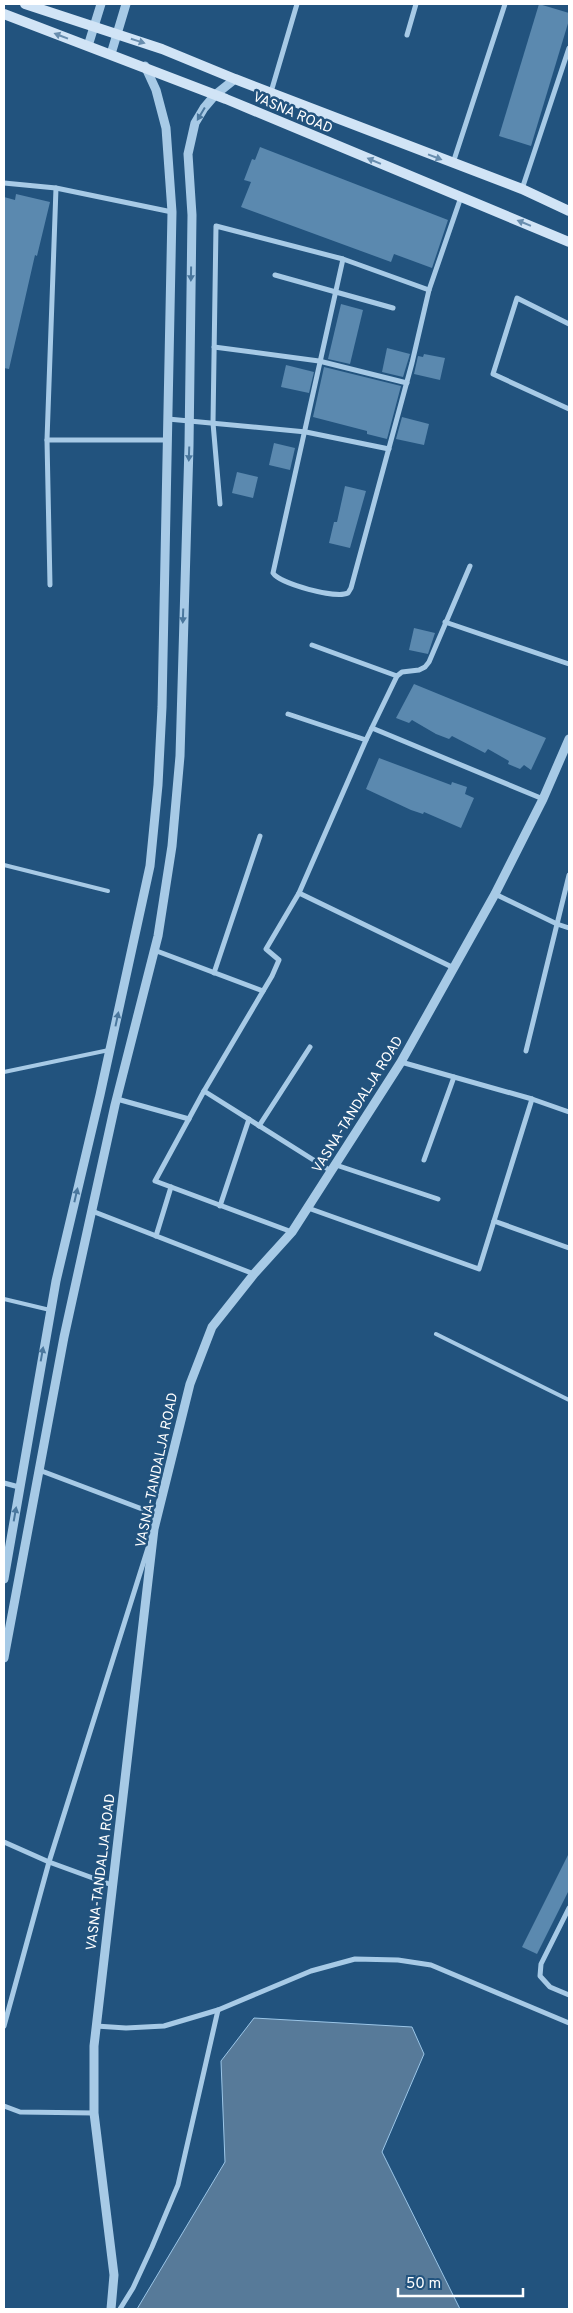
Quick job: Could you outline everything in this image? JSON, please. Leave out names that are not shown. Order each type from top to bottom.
[{"type":"main road","name":"VASNA ROAD","points":[[25,4],[94,25],[162,49],[453,164],[522,189],[569,211]]},
{"type":"main road","name":"VASNA ROAD","points":[[4,14],[145,66],[569,242]]},
{"type":"street","points":[[88,46],[101,4]]},
{"type":"street","points":[[111,54],[126,4]]},
{"type":"street","points":[[271,92],[297,4]]},
{"type":"street","points":[[407,35],[416,4]]},
{"type":"street","points":[[453,164],[505,4]]},
{"type":"street","points":[[522,189],[569,48]]},
{"type":"street","points":[[4,1579],[50,1310],[150,866],[156,803],[162,707],[172,212],[166,128],[156,90],[145,66]]},
{"type":"street","points":[[4,1658],[64,1337],[117,1099],[154,950],[172,846],[180,756],[189,420],[192,214],[188,154],[195,123],[215,95],[235,79]]},
{"type":"street","points":[[4,183],[56,188],[172,212]]},
{"type":"street","points":[[50,585],[47,440],[56,188]]},
{"type":"street","points":[[343,259],[319,361],[306,432],[273,573],[282,582],[338,596],[348,593],[350,588],[407,382],[429,290],[461,197]]},
{"type":"street","points":[[220,504],[213,423],[216,226],[343,259],[429,290]]},
{"type":"street","points":[[275,275],[393,308]]},
{"type":"street","points":[[569,324],[517,298],[493,374],[569,409]]},
{"type":"street","points":[[214,347],[319,361],[407,382]]},
{"type":"street","points":[[168,419],[306,432],[389,449]]},
{"type":"street","points":[[47,440],[168,440]]},
{"type":"street","points":[[292,1232],[155,1181],[279,960],[266,949],[299,893],[366,740],[397,676],[402,672],[419,670],[425,667],[470,566]]},
{"type":"street","points":[[446,622],[569,664]]},
{"type":"street","points":[[312,645],[397,676]]},
{"type":"street","points":[[288,714],[366,740]]},
{"type":"street","points":[[372,728],[543,799]]},
{"type":"street","name":"VASNA-TANDALJA ROAD","points":[[111,2309],[114,2275],[94,2112],[94,2046],[154,1529],[190,1384],[212,1327],[254,1274],[292,1232],[401,1062],[495,894],[543,799],[569,739]]},
{"type":"street","points":[[214,972],[260,836]]},
{"type":"street","points":[[526,1051],[569,875]]},
{"type":"street","points":[[299,893],[454,968]]},
{"type":"street","points":[[495,894],[556,924],[569,928]]},
{"type":"street","points":[[154,950],[263,991]]},
{"type":"street","points":[[259,1126],[310,1047]]},
{"type":"street","points":[[401,1062],[532,1099],[569,1112]]},
{"type":"street","points":[[424,1160],[454,1077]]},
{"type":"street","points":[[204,1091],[259,1126],[334,1168],[438,1199]]},
{"type":"street","points":[[117,1099],[189,1119]]},
{"type":"street","points":[[308,1208],[479,1268],[532,1099]]},
{"type":"street","points":[[220,1206],[249,1119]]},
{"type":"street","points":[[156,1236],[171,1188]]},
{"type":"street","points":[[92,1211],[254,1274]]},
{"type":"street","points":[[494,1221],[569,1248]]},
{"type":"street","points":[[39,1470],[158,1515]]},
{"type":"street","points":[[4,1483],[19,1487]]},
{"type":"street","points":[[4,2026],[49,1862],[154,1529]]},
{"type":"street","points":[[4,1842],[49,1862],[112,1885]]},
{"type":"street","points":[[569,1908],[541,1964],[540,1976],[550,1987],[569,1995]]},
{"type":"street","points":[[96,2026],[126,2028],[164,2026],[218,2010],[311,1971],[355,1959],[398,1960],[431,1965],[569,2023]]},
{"type":"street","points":[[120,2309],[149,2256],[178,2185],[218,2010]]},
{"type":"street","points":[[5,2108],[20,2112],[94,2112]]},
{"type":"lane","points":[[4,865],[108,891]]},
{"type":"lane","points":[[4,1072],[110,1050]]},
{"type":"lane","points":[[4,1298],[50,1310]]},
{"type":"lane","points":[[436,1334],[569,1400]]},
{"type":"water","points":[[254,2018],[412,2027],[424,2054],[382,2152],[460,2309],[137,2309],[225,2162],[221,2061]]},
{"type":"building","points":[[539,4],[569,13],[569,20],[531,146],[499,136]]},
{"type":"building","points":[[260,147],[448,220],[432,268],[394,254],[391,262],[241,207],[251,182],[244,180],[252,159],[255,160]]},
{"type":"building","points":[[16,194],[50,202],[37,256],[35,255],[9,369],[4,368],[4,197],[15,200]]},
{"type":"building","points":[[341,304],[363,310],[350,364],[328,359]]},
{"type":"building","points":[[387,348],[410,354],[403,377],[382,372]]},
{"type":"building","points":[[424,354],[445,358],[440,380],[414,374],[418,356],[423,357]]},
{"type":"building","points":[[286,365],[314,372],[309,393],[281,387]]},
{"type":"building","points":[[324,367],[401,386],[387,439],[367,434],[367,431],[313,417]]},
{"type":"building","points":[[402,417],[429,424],[424,445],[396,439]]},
{"type":"building","points":[[274,443],[295,448],[290,470],[269,465]]},
{"type":"building","points":[[237,472],[258,477],[253,498],[232,493]]},
{"type":"building","points":[[345,486],[366,491],[350,548],[329,543],[334,522],[337,522]]},
{"type":"building","points":[[414,628],[435,633],[428,654],[409,650]]},
{"type":"building","points":[[414,684],[546,738],[531,770],[524,765],[520,769],[508,764],[509,761],[488,749],[485,753],[452,736],[449,739],[436,734],[412,720],[409,723],[396,718]]},
{"type":"building","points":[[379,758],[451,785],[452,782],[467,787],[465,794],[474,798],[461,828],[424,812],[423,814],[411,810],[366,789]]},
{"type":"building","points":[[569,1853],[569,1890],[537,1954],[522,1947]]}]
